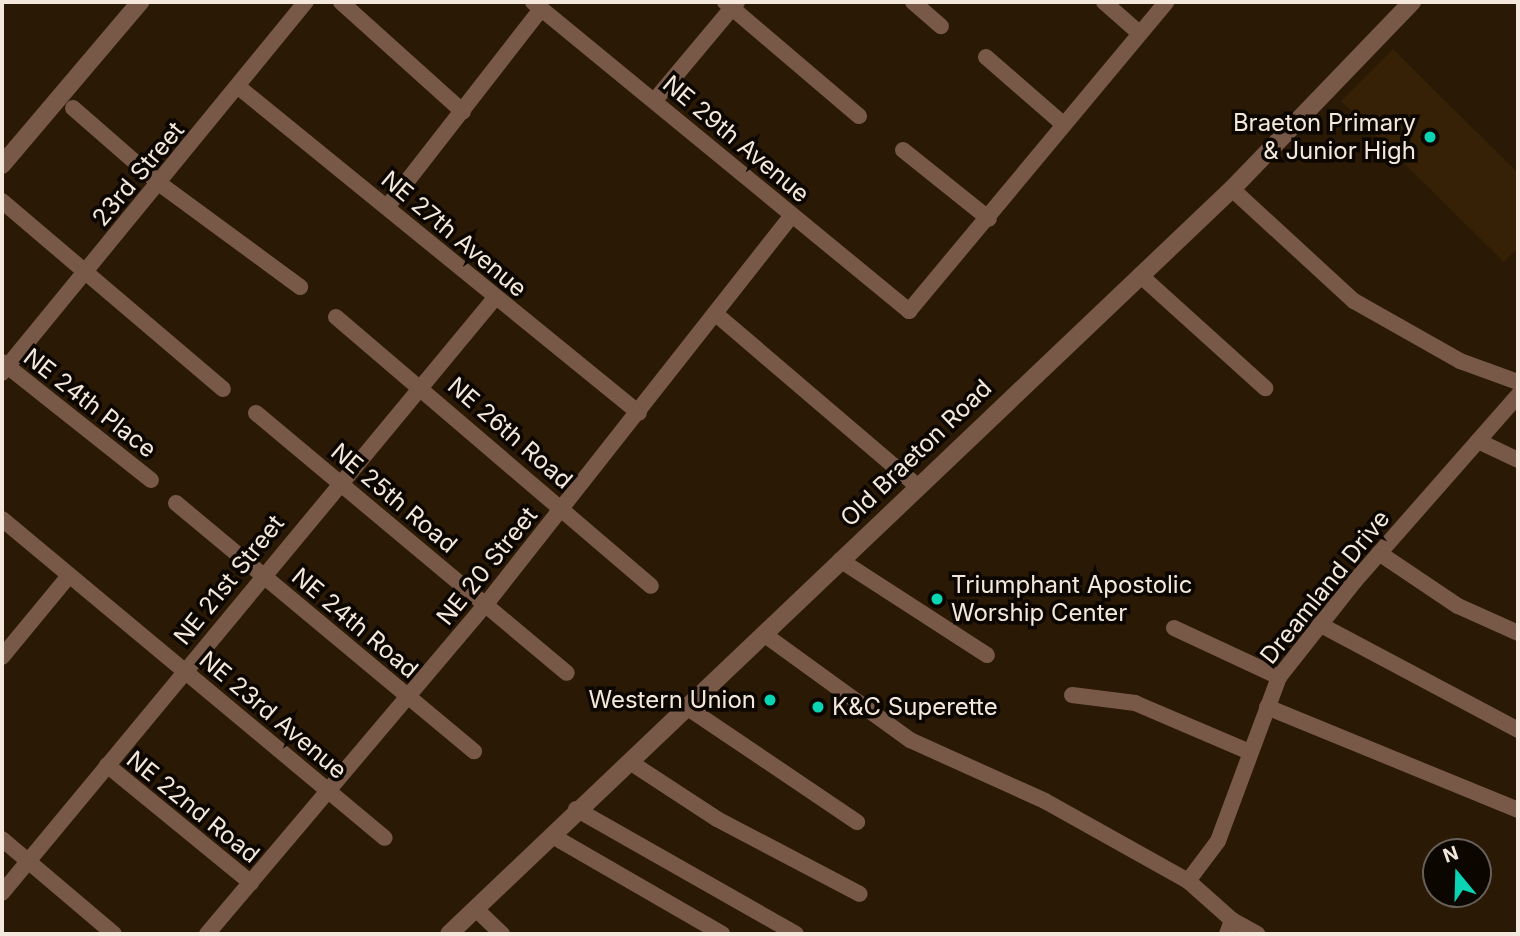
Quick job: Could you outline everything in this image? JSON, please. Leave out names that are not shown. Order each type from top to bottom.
[{"type":"street","points":[[2,165],[140,2]]},
{"type":"street","name":"23rd Street","points":[[4,367],[240,89],[306,2]]},
{"type":"street","points":[[341,2],[463,112]]},
{"type":"street","points":[[913,2],[942,26]]},
{"type":"street","points":[[1104,2],[1138,32]]},
{"type":"street","points":[[903,150],[989,219],[1138,32],[1166,2]]},
{"type":"street","name":"Old Braeton Road","points":[[449,934],[556,838],[576,809],[634,764],[916,485],[1232,189],[1412,2]]},
{"type":"street","points":[[655,100],[731,4],[859,116]]},
{"type":"street","points":[[387,207],[463,112],[537,5]]},
{"type":"street","name":"NE 29th Avenue","points":[[537,5],[655,100],[791,217],[909,311],[989,219]]},
{"type":"street","points":[[986,57],[1063,124]]},
{"type":"street","name":"NE 27th Avenue","points":[[240,89],[639,412]]},
{"type":"street","points":[[74,108],[160,184],[300,287]]},
{"type":"street","points":[[1232,189],[1354,301],[1460,361],[1518,382]]},
{"type":"street","points":[[2,201],[223,389]]},
{"type":"street","name":"NE 20 Street","points":[[207,934],[486,604],[717,315],[791,217]]},
{"type":"street","points":[[1140,275],[1265,387]]},
{"type":"street","name":"NE 21st Street","points":[[2,893],[338,481],[495,298]]},
{"type":"street","points":[[717,315],[916,485]]},
{"type":"street","name":"NE 26th Road","points":[[336,317],[419,385],[651,586]]},
{"type":"street","name":"NE 24th Place","points":[[4,367],[151,480]]},
{"type":"street","name":"Dreamland Drive","points":[[1188,881],[1218,841],[1279,677],[1319,624],[1379,553],[1518,395]]},
{"type":"street","name":"NE 25th Road","points":[[256,413],[567,673]]},
{"type":"street","points":[[1478,441],[1518,460]]},
{"type":"street","name":"NE 24th Road","points":[[176,503],[474,751]]},
{"type":"street","name":"NE 23rd Avenue","points":[[2,519],[68,577],[185,670],[385,838]]},
{"type":"street","points":[[1379,553],[1458,606],[1518,633]]},
{"type":"street","points":[[840,560],[987,655]]},
{"type":"street","points":[[2,657],[68,577]]},
{"type":"street","points":[[1319,624],[1518,730]]},
{"type":"street","points":[[1174,628],[1279,677]]},
{"type":"street","points":[[765,635],[910,740],[1045,801],[1188,881],[1229,927],[1257,934]]},
{"type":"street","points":[[1072,695],[1135,703],[1250,752]]},
{"type":"street","points":[[1267,707],[1518,810]]},
{"type":"street","points":[[688,708],[857,822]]},
{"type":"street","points":[[634,764],[717,819],[860,894]]},
{"type":"street","name":"NE 22nd Road","points":[[107,765],[251,883]]},
{"type":"street","points":[[576,809],[796,934]]},
{"type":"street","points":[[556,838],[722,934]]},
{"type":"street","points":[[2,839],[114,934]]},
{"type":"street","points":[[477,910],[502,934]]},
{"type":"shaded area","name":"Braeton Primary & Junior High","points":[[1393,49],[1518,173],[1518,248],[1504,262],[1341,101]]},
{"type":"place","name":"Braeton Primary & Junior High","points":[[1430,137]]},
{"type":"place","name":"Triumphant Apostolic Worship Center","points":[[937,599]]},
{"type":"place","name":"Western Union","points":[[770,700]]},
{"type":"place","name":"K&C Superette","points":[[818,707]]}]
